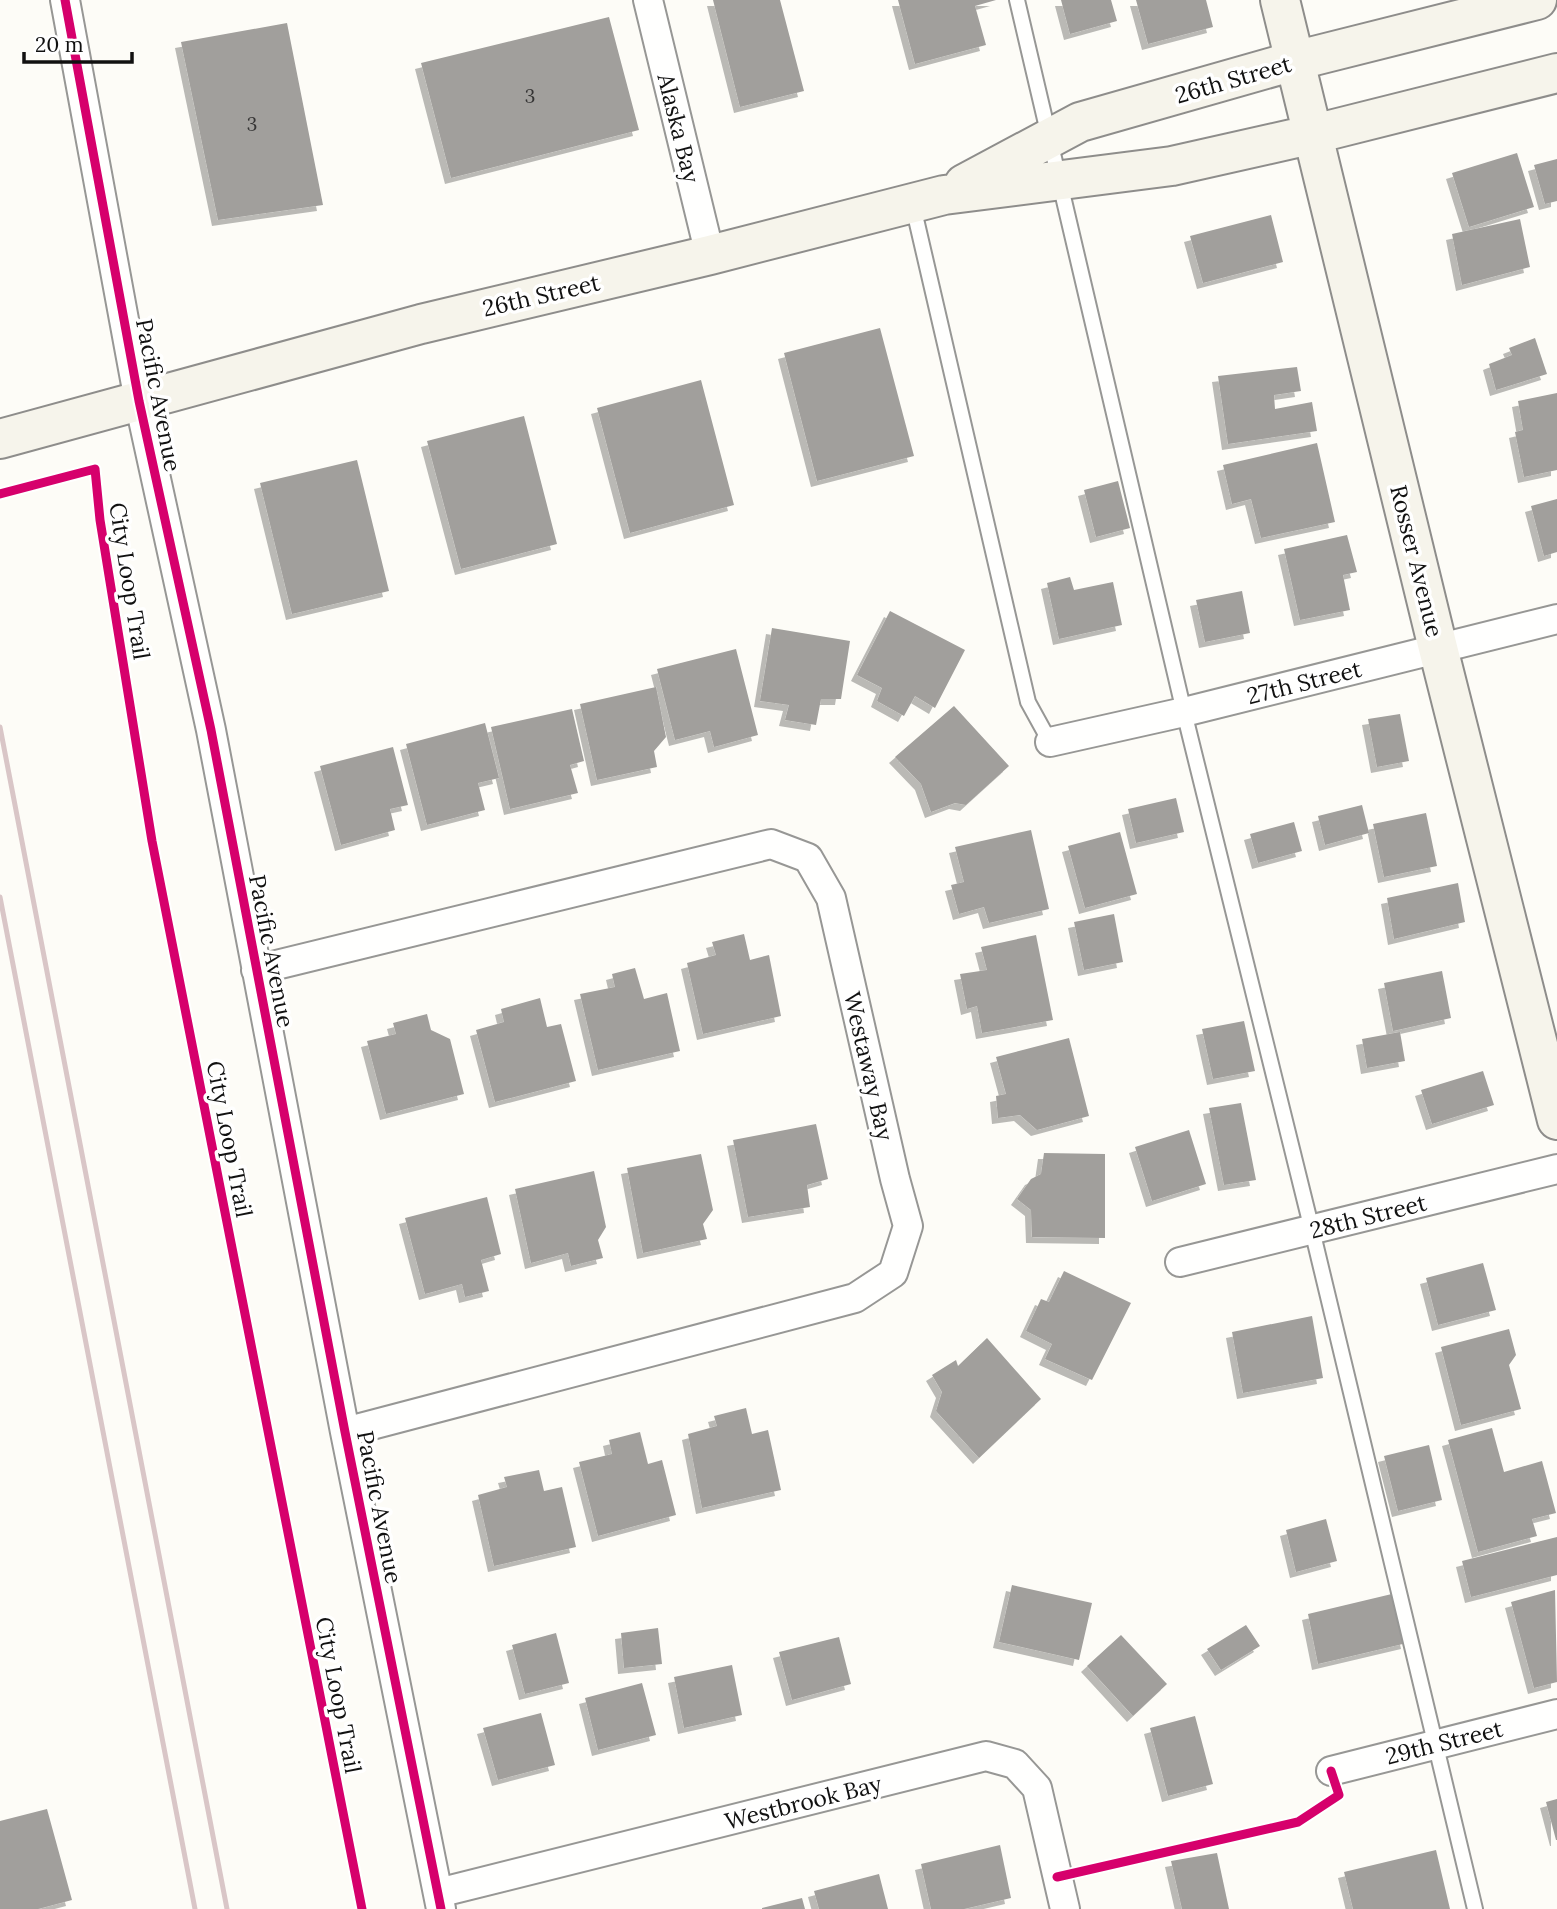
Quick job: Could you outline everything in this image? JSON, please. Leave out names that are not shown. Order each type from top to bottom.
[{"type":"street","name":"Pacific Avenue","points":[[65,0],[139,401],[211,730],[345,1432],[440,1901]]},
{"type":"street","name":"Alaska Bay","points":[[648,0],[710,255]]},
{"type":"street","name":"Rosser Avenue","points":[[1280,0],[1438,648],[1557,1120]]},
{"type":"street","name":"26th Street","points":[[928,200],[1080,122],[1294,61],[1537,0]]},
{"type":"street","name":"26th Street","points":[[0,439],[422,324],[928,200],[1172,166],[1314,134],[1557,73]]},
{"type":"street","name":"27th Street","points":[[1050,742],[1184,712],[1557,619]]},
{"type":"street","name":"Westaway Bay","points":[[256,970],[771,844],[808,858],[831,898],[908,1226],[893,1273],[855,1298],[345,1432]]},
{"type":"street","name":"28th Street","points":[[1180,1262],[1557,1169]]},
{"type":"street","name":"29th Street","points":[[1331,1771],[1557,1714]]},
{"type":"street","name":"Westbrook Bay","points":[[440,1901],[986,1756],[1015,1764],[1037,1787],[1065,1909]]},
{"type":"lane","points":[[1017,0],[1184,712],[1475,1909]]},
{"type":"lane","points":[[928,200],[1028,702],[1050,742]]},
{"type":"building","points":[[713,0],[780,0],[804,91],[740,107]]},
{"type":"building","points":[[898,0],[996,0],[975,6],[986,45],[915,64]]},
{"type":"building","points":[[1061,0],[1111,0],[1117,21],[1070,34]]},
{"type":"building","points":[[1136,0],[1206,0],[1213,27],[1148,44]]},
{"type":"building","points":[[609,17],[639,130],[451,178],[421,63]]},
{"type":"building","points":[[287,23],[323,205],[218,220],[181,42]]},
{"type":"building","points":[[1517,153],[1534,207],[1469,227],[1452,173]]},
{"type":"building","points":[[1557,159],[1557,201],[1545,204],[1534,165]]},
{"type":"building","points":[[1271,215],[1283,262],[1203,283],[1190,236]]},
{"type":"building","points":[[1520,219],[1530,267],[1462,285],[1452,234]]},
{"type":"building","points":[[880,328],[914,456],[817,481],[784,353]]},
{"type":"building","points":[[1535,338],[1547,374],[1496,390],[1489,364],[1512,355],[1509,348]]},
{"type":"building","points":[[1297,367],[1301,391],[1274,395],[1275,409],[1312,402],[1317,431],[1228,444],[1218,376]]},
{"type":"building","points":[[701,380],[734,505],[630,533],[597,408]]},
{"type":"building","points":[[1557,393],[1557,470],[1524,477],[1515,432],[1523,430],[1518,401]]},
{"type":"building","points":[[524,416],[557,544],[461,569],[427,441]]},
{"type":"building","points":[[1317,443],[1335,522],[1261,538],[1251,499],[1232,504],[1223,465]]},
{"type":"building","points":[[357,460],[389,591],[292,614],[260,483]]},
{"type":"building","points":[[1118,481],[1130,528],[1096,537],[1084,490]]},
{"type":"building","points":[[1557,499],[1557,552],[1544,556],[1531,506]]},
{"type":"building","points":[[1347,535],[1357,572],[1343,575],[1350,610],[1300,620],[1284,549]]},
{"type":"building","points":[[1070,577],[1074,590],[1113,582],[1122,625],[1059,639],[1047,583]]},
{"type":"building","points":[[1242,591],[1250,633],[1205,642],[1196,600]]},
{"type":"building","points":[[890,611],[965,650],[935,708],[915,696],[904,716],[877,701],[882,688],[857,675]]},
{"type":"building","points":[[772,628],[850,641],[841,699],[821,699],[816,725],[785,720],[789,705],[760,701]]},
{"type":"building","points":[[736,649],[758,735],[714,747],[710,731],[675,740],[657,669]]},
{"type":"building","points":[[656,687],[666,737],[654,751],[657,767],[597,780],[580,704]]},
{"type":"building","points":[[954,706],[1009,766],[966,805],[955,803],[931,812],[921,784],[895,757]]},
{"type":"building","points":[[572,709],[584,761],[570,765],[578,793],[510,809],[491,727]]},
{"type":"building","points":[[1400,714],[1409,761],[1377,767],[1368,719]]},
{"type":"building","points":[[485,723],[499,778],[478,783],[485,810],[427,825],[406,744]]},
{"type":"building","points":[[393,747],[408,805],[390,809],[395,830],[341,845],[320,766]]},
{"type":"building","points":[[1176,798],[1184,832],[1136,843],[1128,809]]},
{"type":"building","points":[[1362,805],[1369,833],[1325,845],[1318,816]]},
{"type":"building","points":[[1426,813],[1437,866],[1384,877],[1373,824]]},
{"type":"building","points":[[1294,822],[1302,851],[1258,863],[1250,834]]},
{"type":"building","points":[[1031,830],[1049,909],[989,923],[984,907],[959,914],[951,885],[964,882],[955,847]]},
{"type":"building","points":[[1120,832],[1137,894],[1085,908],[1068,846]]},
{"type":"building","points":[[1458,883],[1465,922],[1394,939],[1387,898]]},
{"type":"building","points":[[1114,914],[1123,962],[1084,970],[1074,922]]},
{"type":"building","points":[[744,934],[750,960],[769,955],[781,1016],[703,1034],[687,963],[716,955],[712,942]]},
{"type":"building","points":[[1036,935],[1053,1020],[982,1033],[977,1006],[967,1009],[960,974],[987,970],[981,947]]},
{"type":"building","points":[[635,968],[644,999],[667,993],[680,1051],[598,1070],[580,994],[615,987],[612,974]]},
{"type":"building","points":[[1442,971],[1451,1018],[1393,1031],[1384,983]]},
{"type":"building","points":[[540,998],[547,1027],[561,1024],[576,1081],[495,1102],[476,1030],[504,1022],[501,1009]]},
{"type":"building","points":[[427,1014],[431,1030],[450,1039],[464,1094],[386,1114],[367,1041],[396,1034],[393,1023]]},
{"type":"building","points":[[1244,1021],[1255,1071],[1213,1079],[1202,1029]]},
{"type":"building","points":[[1400,1032],[1405,1061],[1367,1068],[1362,1039]]},
{"type":"building","points":[[1069,1038],[1089,1116],[1037,1130],[1020,1115],[998,1118],[996,1096],[1006,1094],[996,1057]]},
{"type":"building","points":[[1483,1071],[1494,1105],[1432,1124],[1421,1090]]},
{"type":"building","points":[[1241,1103],[1256,1180],[1224,1185],[1209,1108]]},
{"type":"building","points":[[816,1124],[828,1179],[807,1185],[810,1207],[748,1217],[733,1140]]},
{"type":"building","points":[[1189,1130],[1206,1184],[1152,1201],[1135,1147]]},
{"type":"building","points":[[1044,1153],[1105,1154],[1105,1238],[1032,1237],[1031,1210],[1017,1199],[1031,1179],[1041,1174]]},
{"type":"building","points":[[701,1154],[713,1210],[703,1224],[707,1239],[643,1253],[627,1168]]},
{"type":"building","points":[[594,1171],[606,1227],[598,1240],[603,1258],[571,1266],[568,1253],[531,1263],[515,1189]]},
{"type":"building","points":[[487,1197],[501,1254],[481,1260],[489,1291],[465,1297],[462,1284],[425,1294],[405,1218]]},
{"type":"building","points":[[1483,1263],[1496,1310],[1438,1325],[1426,1278]]},
{"type":"building","points":[[1064,1271],[1131,1303],[1092,1380],[1045,1359],[1052,1344],[1026,1331],[1041,1299],[1049,1302]]},
{"type":"building","points":[[1312,1316],[1323,1378],[1243,1393],[1232,1332]]},
{"type":"building","points":[[1509,1329],[1516,1355],[1509,1365],[1521,1409],[1461,1425],[1441,1347]]},
{"type":"building","points":[[987,1338],[1041,1399],[979,1458],[936,1411],[942,1392],[932,1375],[956,1360],[958,1366]]},
{"type":"building","points":[[746,1408],[752,1434],[768,1430],[781,1490],[702,1508],[688,1434],[717,1426],[714,1416]]},
{"type":"building","points":[[1492,1428],[1504,1472],[1542,1461],[1556,1513],[1532,1519],[1537,1536],[1478,1552],[1448,1440]]},
{"type":"building","points":[[640,1432],[648,1464],[662,1460],[676,1515],[598,1536],[579,1462],[612,1454],[609,1440]]},
{"type":"building","points":[[1429,1445],[1442,1500],[1398,1511],[1384,1456]]},
{"type":"building","points":[[539,1470],[544,1491],[562,1487],[576,1547],[494,1566],[478,1495],[507,1487],[504,1477]]},
{"type":"building","points":[[1326,1519],[1337,1561],[1296,1572],[1286,1530]]},
{"type":"building","points":[[1557,1537],[1557,1575],[1471,1597],[1462,1561]]},
{"type":"building","points":[[1012,1585],[1092,1603],[1079,1660],[999,1642]]},
{"type":"building","points":[[1555,1590],[1557,1682],[1534,1688],[1511,1602]]},
{"type":"building","points":[[1396,1593],[1407,1643],[1318,1664],[1308,1614]]},
{"type":"building","points":[[1246,1625],[1260,1646],[1221,1670],[1207,1649]]},
{"type":"building","points":[[658,1628],[662,1664],[624,1668],[621,1633]]},
{"type":"building","points":[[556,1633],[569,1683],[525,1694],[512,1645]]},
{"type":"building","points":[[1121,1635],[1167,1684],[1133,1716],[1087,1666]]},
{"type":"building","points":[[839,1637],[851,1684],[792,1700],[779,1652]]},
{"type":"building","points":[[732,1665],[742,1715],[684,1728],[674,1677]]},
{"type":"building","points":[[642,1683],[656,1735],[598,1750],[585,1698]]},
{"type":"building","points":[[541,1713],[555,1765],[498,1780],[483,1728]]},
{"type":"building","points":[[1195,1716],[1213,1784],[1168,1796],[1150,1728]]},
{"type":"building","points":[[1557,1799],[1557,1840],[1556,1840],[1546,1802]]},
{"type":"building","points":[[47,1809],[72,1900],[38,1909],[0,1909],[0,1821]]},
{"type":"building","points":[[1000,1845],[1011,1898],[964,1909],[931,1909],[921,1864]]},
{"type":"building","points":[[1436,1850],[1450,1909],[1353,1909],[1344,1872]]},
{"type":"building","points":[[1217,1853],[1229,1909],[1182,1909],[1171,1861]]},
{"type":"building","points":[[879,1874],[888,1909],[819,1909],[814,1891]]},
{"type":"building","points":[[802,1898],[805,1909],[762,1909],[762,1908]]},
{"type":"railway","points":[[0,727],[227,1909]]},
{"type":"railway","points":[[0,897],[195,1909]]},
{"type":"cycle path","points":[[65,0],[139,401],[211,730],[345,1432],[441,1909]]},
{"type":"cycle path","name":"City Loop Trail","points":[[0,494],[95,469],[100,520],[152,841],[362,1909]]},
{"type":"cycle path","points":[[1057,1877],[1298,1822],[1339,1795],[1331,1771]]}]
